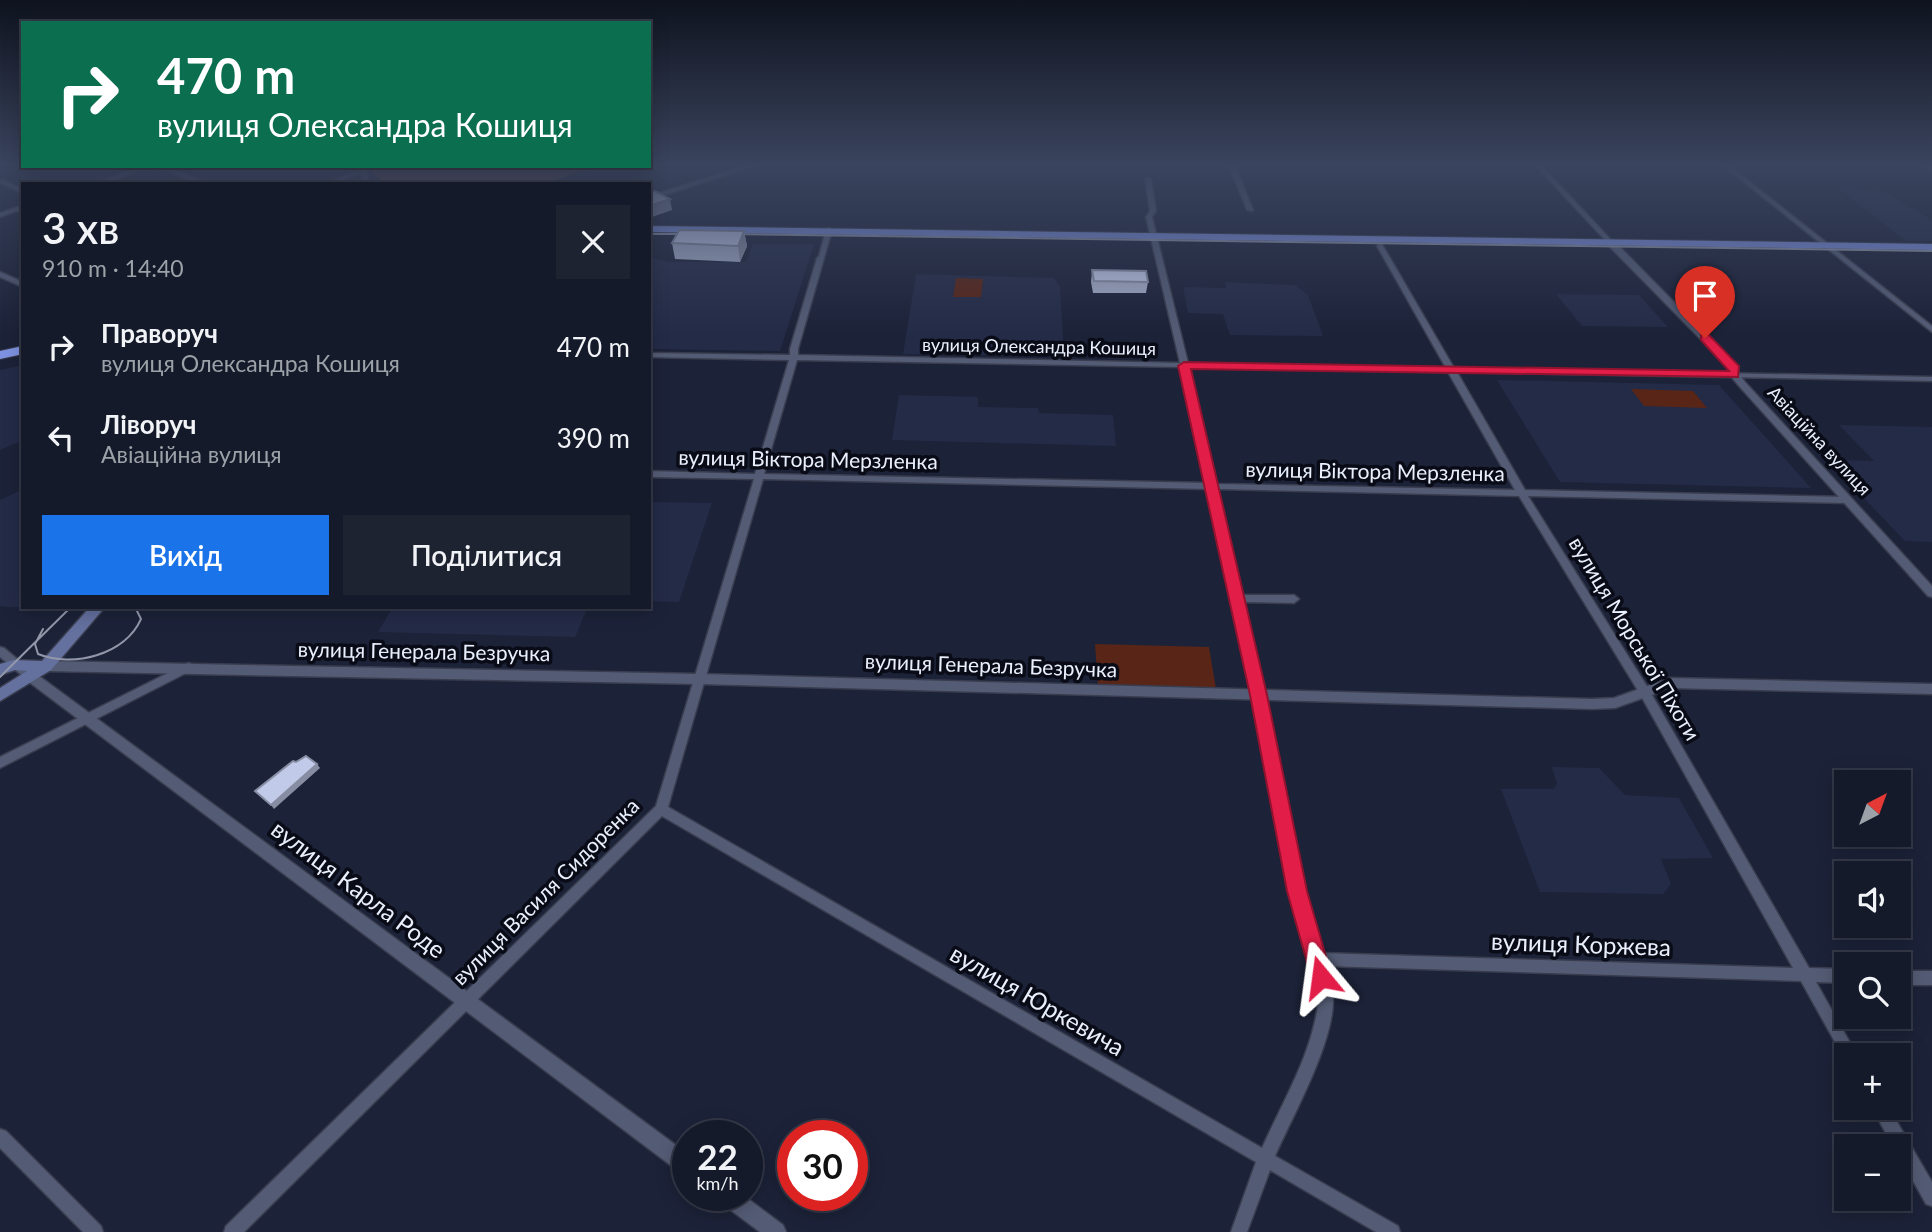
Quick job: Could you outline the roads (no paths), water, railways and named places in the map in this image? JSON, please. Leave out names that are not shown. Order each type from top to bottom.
[{"type":"highway","points":[[651,229],[1613,246],[1831,249],[1932,247]]},
{"type":"highway","points":[[651,237],[828,234]]},
{"type":"highway","points":[[1156,239],[1380,246],[1613,246]]},
{"type":"highway","points":[[1831,249],[1932,254]]},
{"type":"highway","points":[[0,355],[21,351]]},
{"type":"main road","points":[[0,695],[46,666],[96,609]]},
{"type":"main road","points":[[7,668],[46,666]]},
{"type":"street","points":[[1150,220],[1259,695],[1289,856],[1326,995],[1327,1009],[1319,1035],[1266,1159],[1239,1232]]},
{"type":"street","name":"Авіаційна вулиця","points":[[1589,220],[1735,369],[1734,374],[1932,593]]},
{"type":"street","points":[[1795,220],[1932,330]]},
{"type":"street","name":"вулиця Василя Сидоренка","points":[[232,1232],[661,809],[828,234]]},
{"type":"street","name":"вулиця Морської Піхоти","points":[[1380,246],[1521,492],[1644,691],[1843,1043]]},
{"type":"street","points":[[0,274],[21,284]]},
{"type":"street","name":"вулиця Олександра Кошиця","points":[[651,355],[1932,379]]},
{"type":"street","name":"вулиця Віктора Мерзленка","points":[[651,474],[1848,500]]},
{"type":"street","points":[[1236,598],[1294,599]]},
{"type":"street","name":"вулиця Карла Роде","points":[[0,651],[7,668],[30,676],[672,1154]]},
{"type":"street","name":"вулиця Генерала Безручка","points":[[46,666],[700,679],[1592,704],[1615,703],[1670,683],[1932,689]]},
{"type":"street","points":[[0,763],[188,667]]},
{"type":"street","name":"вулиця Юркевича","points":[[661,809],[1392,1232]]},
{"type":"street","name":"вулиця Коржева","points":[[1315,960],[1834,976]]},
{"type":"street","points":[[1911,978],[1932,978]]},
{"type":"street","points":[[1887,1120],[1932,1198]]},
{"type":"street","points":[[0,1137],[95,1232]]},
{"type":"street","points":[[748,1211],[776,1232]]},
{"type":"tram line","points":[[651,234],[698,234]]},
{"type":"tram line","points":[[726,234],[1932,251]]},
{"type":"tram line","points":[[37,641],[69,609]]},
{"type":"tram line","points":[[37,641],[38,654],[52,658],[67,660],[97,655],[111,650],[133,631],[141,619],[136,609]]},
{"type":"tram line","points":[[37,641],[43,629]]},
{"type":"tram line","points":[[0,677],[37,641]]}]
